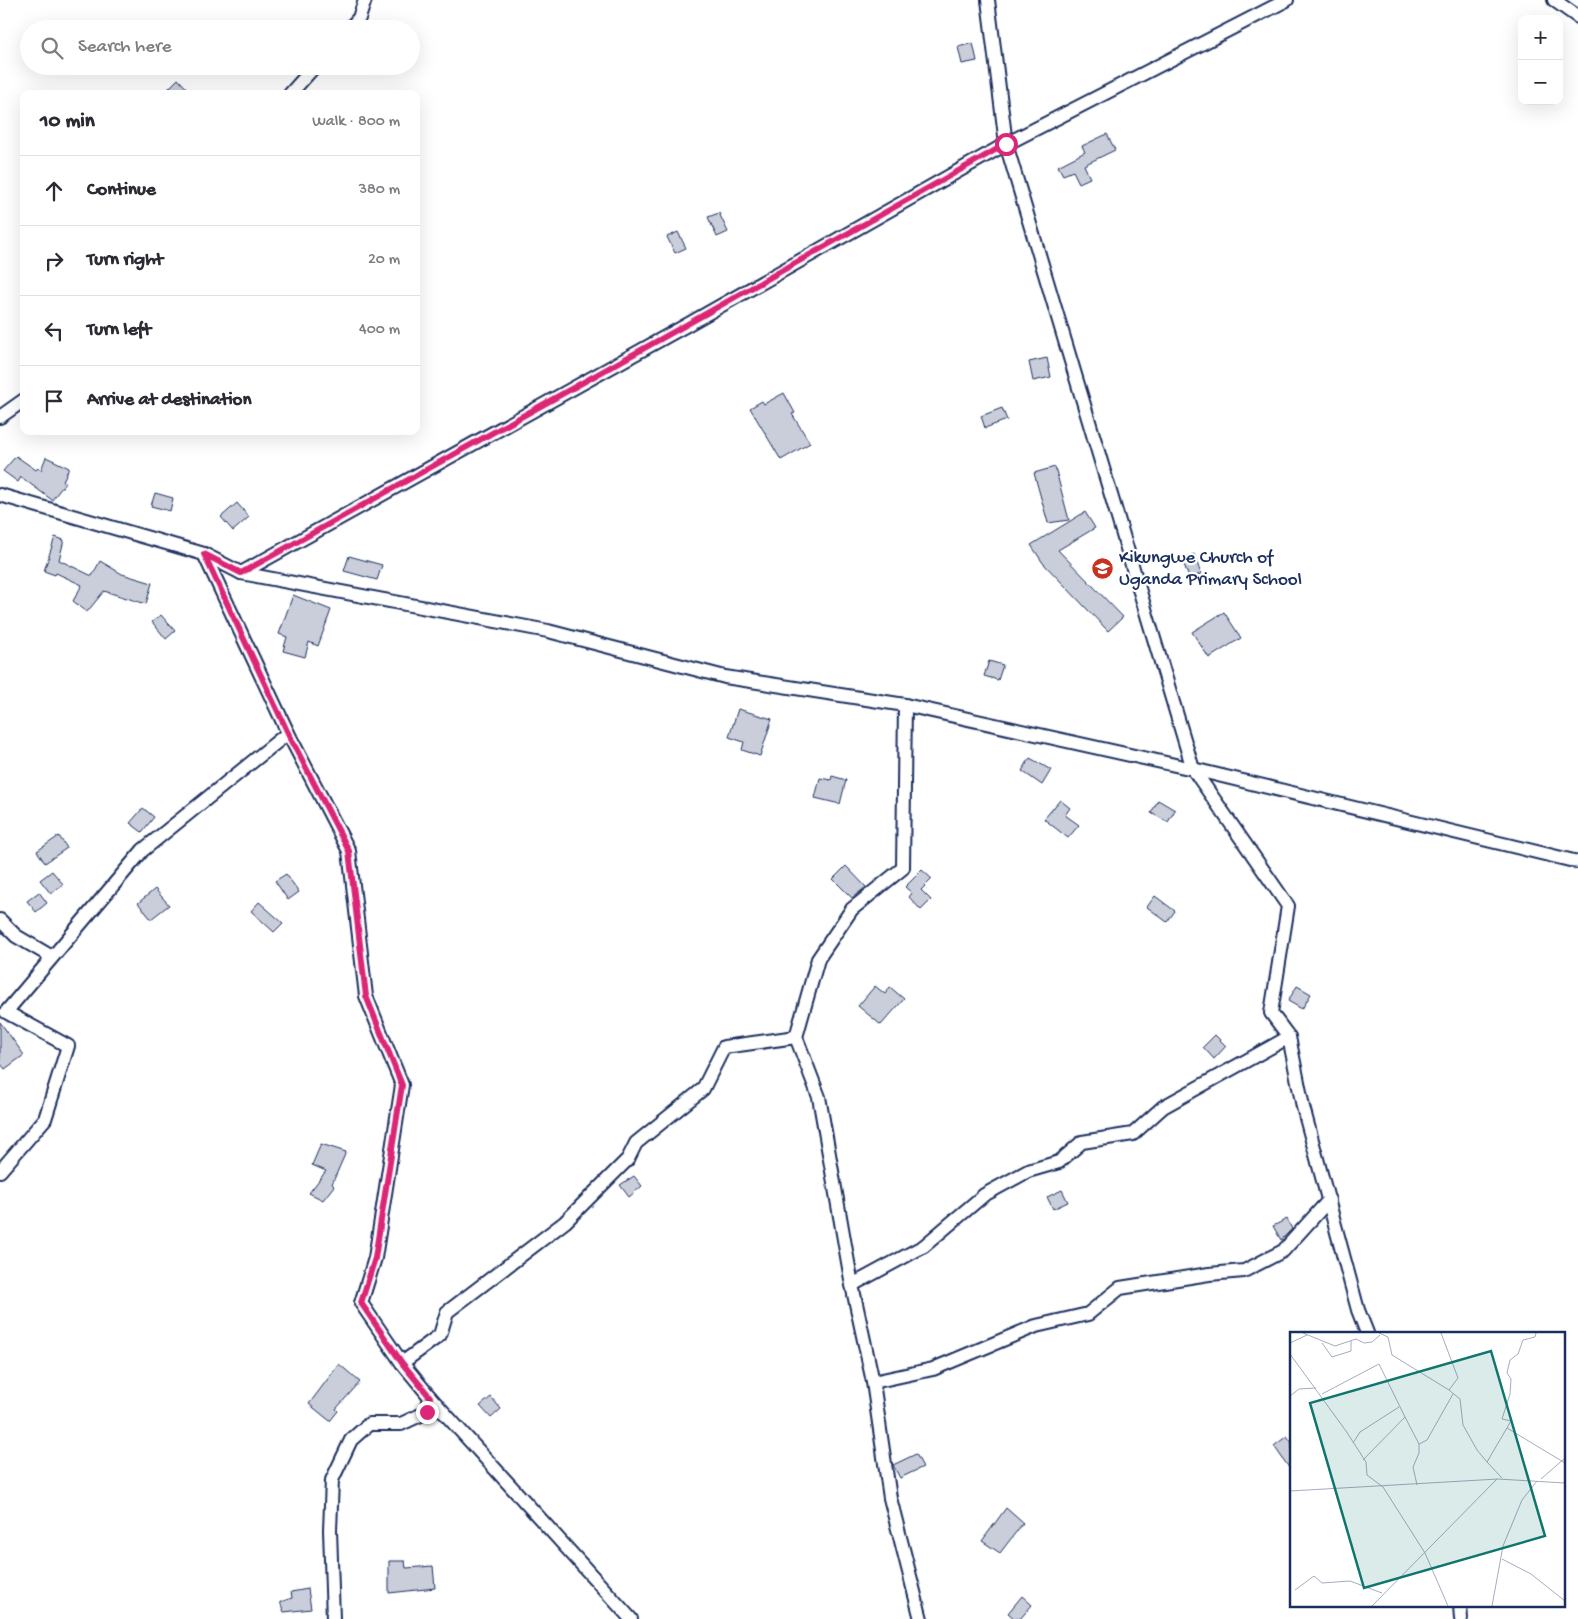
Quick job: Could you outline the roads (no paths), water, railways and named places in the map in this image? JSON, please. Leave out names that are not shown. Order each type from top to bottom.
[{"type":"street","points":[[357,20],[365,0]]},
{"type":"street","points":[[988,0],[1006,144],[1193,768],[1288,906],[1272,1013],[1289,1037],[1303,1107],[1358,1310],[1367,1332]]},
{"type":"street","points":[[241,573],[1006,144],[1287,0]]},
{"type":"street","points":[[1554,0],[1578,17]]},
{"type":"street","points":[[294,90],[307,75]]},
{"type":"street","points":[[0,416],[20,403]]},
{"type":"street","points":[[0,495],[204,554],[241,573],[548,631],[725,677],[905,705],[1193,768],[1578,862]]},
{"type":"street","points":[[204,554],[288,733],[349,851],[366,996],[402,1085],[375,1258],[361,1303],[402,1363],[430,1397],[631,1619]]},
{"type":"street","points":[[905,705],[903,868],[852,909],[818,959],[796,1037],[819,1097],[852,1285],[873,1382],[890,1498],[921,1619]]},
{"type":"street","points":[[0,1172],[45,1119],[68,1046],[6,1012],[143,850],[288,733]]},
{"type":"street","points":[[0,920],[16,936],[52,957]]},
{"type":"street","points":[[402,1363],[440,1335],[447,1312],[565,1222],[628,1159],[636,1143],[703,1089],[724,1047],[796,1037]]},
{"type":"street","points":[[852,1285],[924,1246],[984,1195],[1028,1171],[1059,1162],[1082,1142],[1133,1134],[1162,1107],[1289,1037]]},
{"type":"street","points":[[873,1382],[933,1369],[1036,1326],[1088,1314],[1120,1288],[1209,1274],[1244,1271],[1283,1251],[1329,1200]]},
{"type":"street","points":[[333,1619],[330,1530],[332,1480],[351,1440],[357,1434],[370,1424],[401,1424],[427,1412],[430,1397]]},
{"type":"street","points":[[1460,1606],[1461,1619]]},
{"type":"place","name":"Kikungwe Church of Uganda Primary School","points":[[1103,569]]}]
